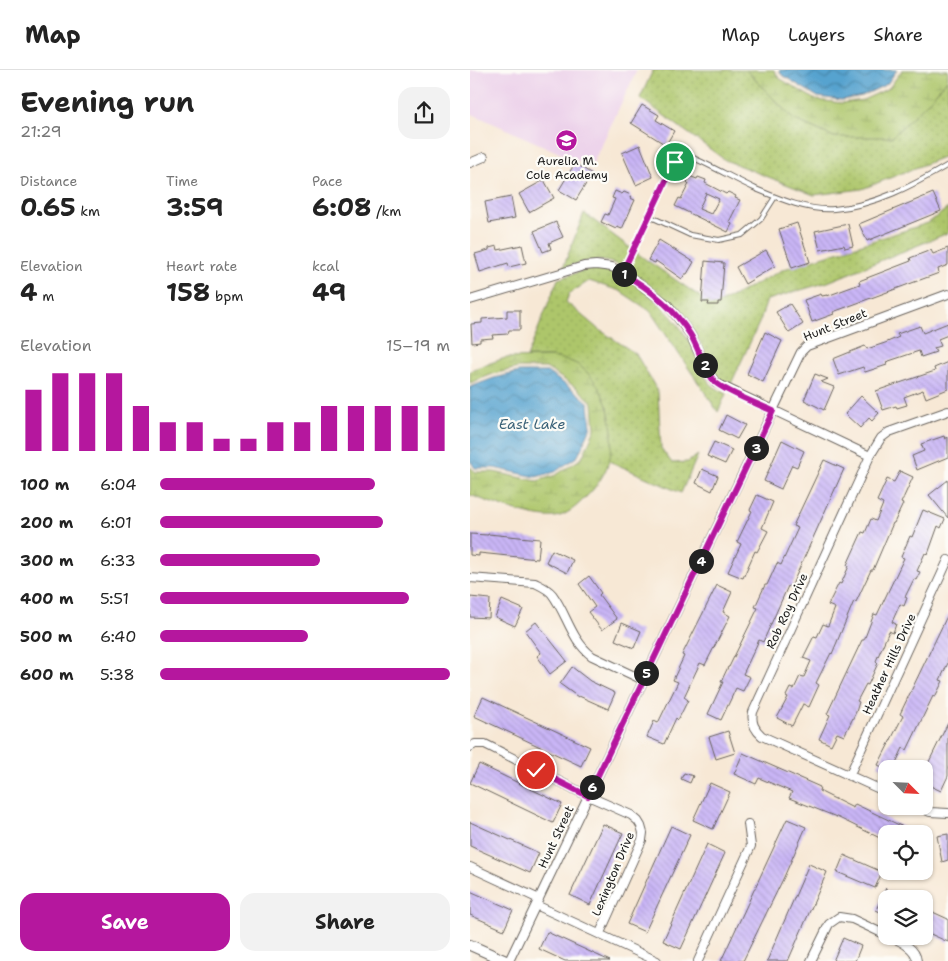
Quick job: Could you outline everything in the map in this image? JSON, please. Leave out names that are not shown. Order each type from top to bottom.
[{"type":"street","points":[[470,163],[484,157]]},
{"type":"street","points":[[470,300],[584,266],[605,265],[636,281],[668,305],[690,334],[707,370],[716,384],[870,456]]},
{"type":"street","name":"Hunt Street","points":[[508,961],[801,352],[807,346],[948,294]]},
{"type":"street","name":"Rob Roy Drive","points":[[878,789],[762,736],[756,732],[752,718],[753,712],[870,456],[881,438],[886,434],[948,411]]},
{"type":"street","name":"Heather Hills Drive","points":[[849,776],[948,560]]},
{"type":"street","points":[[470,578],[536,583],[543,587],[551,592],[578,642],[585,651],[643,680]]},
{"type":"street","points":[[470,747],[475,744],[485,744],[588,796]]},
{"type":"street","name":"Lexington Drive","points":[[588,796],[631,815],[638,821],[643,833],[634,860],[600,933]]},
{"type":"street","points":[[933,812],[948,813]]},
{"type":"street","points":[[698,961],[751,846],[748,824]]},
{"type":"street","points":[[470,867],[657,961]]},
{"type":"street","points":[[812,961],[828,924],[839,917],[852,919],[878,931]]},
{"type":"street","points":[[470,945],[508,961]]},
{"type":"street","points":[[905,945],[912,949],[916,961]]},
{"type":"lane","points":[[622,273],[675,162],[684,154],[775,197],[833,209],[854,206],[878,198],[922,180],[948,165]]},
{"type":"lane","points":[[649,216],[690,235],[719,240],[742,235],[761,219],[775,197]]},
{"type":"shaded area","name":"Aurelia M. Cole Academy","points":[[470,70],[637,70],[591,167],[470,113]]},
{"type":"green space","points":[[653,70],[746,70],[793,119],[834,137],[927,103],[948,79],[948,155],[862,189],[814,195],[725,160],[640,98]]},
{"type":"green space","points":[[746,70],[774,70],[779,78],[816,100],[842,103],[863,100],[889,88],[902,70],[948,70],[948,79],[927,103],[892,137],[834,137],[793,119]]},
{"type":"green space","points":[[948,208],[948,233],[828,282],[767,300],[760,321],[730,386],[719,380],[716,376],[700,342],[686,321],[654,288],[628,270],[604,261],[588,261],[563,268],[584,213],[645,259],[714,306],[784,269],[928,223]]},
{"type":"green space","points":[[597,269],[622,276],[647,293],[659,304],[686,336],[709,382],[726,394],[718,412],[650,311],[620,291],[589,281],[569,294],[566,302],[597,328],[636,354],[658,392],[661,448],[672,463],[688,462],[698,455],[681,493],[609,461],[611,433],[608,406],[552,357],[527,357],[558,279],[585,270]]},
{"type":"green space","points":[[552,357],[581,367],[590,375],[604,397],[611,422],[612,436],[609,461],[602,477],[592,491],[578,505],[567,513],[555,517],[524,513],[470,495],[470,467],[476,472],[494,472],[537,481],[556,475],[582,458],[595,429],[593,403],[577,388],[546,368],[518,368],[493,374],[470,383],[470,372],[473,369],[505,358]]},
{"type":"water","points":[[779,70],[897,70],[887,84],[862,96],[842,100],[818,97],[782,75]]},
{"type":"water","name":"East Lake","points":[[519,372],[547,372],[589,403],[591,427],[578,456],[555,472],[536,477],[494,468],[475,468],[470,461],[470,387],[494,378]]},
{"type":"building","points":[[642,105],[659,115],[656,120],[674,131],[666,145],[631,123]]},
{"type":"building","points":[[640,145],[653,177],[636,185],[622,153]]},
{"type":"building","points":[[575,163],[592,174],[576,200],[559,190]]},
{"type":"building","points":[[689,176],[697,179],[698,177],[706,180],[705,183],[726,194],[728,192],[740,200],[729,222],[732,224],[728,232],[675,206],[689,184],[687,182]],"holes":[[[706,193],[719,199],[711,214],[699,209]]]},
{"type":"building","points":[[544,180],[554,198],[529,212],[519,194]]},
{"type":"building","points":[[615,191],[631,195],[630,198],[635,200],[622,229],[617,227],[616,229],[601,222],[605,214],[608,215],[615,199],[612,198]]},
{"type":"building","points":[[933,193],[941,211],[867,241],[859,224]]},
{"type":"building","points":[[511,197],[515,218],[489,223],[485,202]]},
{"type":"building","points":[[556,222],[563,237],[549,243],[551,249],[543,252],[534,231]]},
{"type":"building","points":[[797,223],[810,262],[792,268],[779,229]]},
{"type":"building","points":[[848,224],[853,246],[845,248],[844,245],[820,250],[815,231]]},
{"type":"building","points":[[659,240],[694,262],[682,279],[656,261],[655,263],[648,260]]},
{"type":"building","points":[[522,245],[526,263],[509,267],[508,263],[480,272],[475,254],[497,246],[498,250]]},
{"type":"building","points":[[948,248],[948,265],[938,269],[939,273],[833,312],[834,314],[812,322],[804,300],[821,294],[822,296],[827,296],[860,284],[859,281],[911,261],[910,258],[931,250],[933,254]]},
{"type":"building","points":[[766,250],[775,266],[745,284],[736,267]]},
{"type":"building","points":[[705,261],[724,263],[721,302],[718,302],[718,305],[708,305],[709,302],[702,302]]},
{"type":"building","points":[[790,304],[803,324],[789,333],[776,312]]},
{"type":"building","points":[[507,310],[520,310],[520,330],[509,330],[508,334],[492,335],[493,338],[480,339],[480,342],[472,343],[471,324],[482,323],[482,319],[507,317]]},
{"type":"building","points":[[948,323],[948,335],[938,339],[941,346],[934,348],[936,352],[921,357],[919,351],[886,362],[887,365],[865,372],[863,367],[839,375],[833,359],[865,346],[867,349],[885,343],[899,337],[897,334],[920,326],[923,333]]},
{"type":"building","points":[[765,332],[782,341],[763,382],[747,374]]},
{"type":"building","points":[[948,362],[948,389],[926,398],[923,390],[904,397],[907,405],[883,410],[876,391],[935,371],[934,368]]},
{"type":"building","points":[[815,374],[828,379],[821,382],[834,387],[824,410],[804,400]]},
{"type":"building","points":[[861,396],[879,413],[872,421],[869,418],[860,428],[845,414]]},
{"type":"building","points":[[726,415],[745,425],[737,439],[719,430]]},
{"type":"building","points":[[944,436],[945,439],[948,437],[948,457],[917,470],[912,456],[924,451],[921,444]]},
{"type":"building","points":[[782,440],[804,451],[797,467],[792,465],[781,489],[764,481]]},
{"type":"building","points":[[714,442],[732,450],[725,464],[707,456]]},
{"type":"building","points":[[824,460],[844,469],[791,587],[788,586],[763,642],[759,640],[743,674],[750,677],[743,691],[736,688],[721,720],[708,714],[728,667],[758,608],[755,607],[765,585],[767,585],[777,563],[781,565],[798,528],[793,526]]},
{"type":"building","points":[[702,469],[718,476],[712,491],[696,483]]},
{"type":"building","points":[[900,471],[913,477],[901,503],[903,504],[873,570],[871,570],[856,602],[854,601],[832,654],[816,683],[819,685],[809,707],[803,704],[792,726],[777,718],[788,697],[786,696],[790,688],[794,689],[800,676],[804,677],[811,661],[803,658],[814,636],[817,637],[823,624],[828,626],[835,608],[828,605],[839,583],[841,584],[849,566],[847,565],[862,532],[865,533],[871,519],[876,521],[883,504],[877,501],[887,479],[894,482]]},
{"type":"building","points":[[948,480],[948,518],[929,495]]},
{"type":"building","points":[[757,495],[773,502],[762,528],[768,531],[757,552],[755,551],[743,578],[728,572],[741,544],[737,542],[752,511],[750,510]]},
{"type":"building","points":[[923,510],[945,519],[941,528],[938,526],[928,554],[925,553],[917,571],[920,572],[916,580],[914,579],[905,597],[907,598],[904,606],[900,604],[892,622],[896,624],[893,633],[889,631],[876,661],[878,663],[868,685],[866,684],[857,701],[859,702],[856,712],[844,736],[837,733],[831,745],[819,739],[830,715],[827,714],[862,640],[864,640],[874,614],[877,615],[904,558],[901,557]]},
{"type":"building","points":[[470,534],[540,539],[538,559],[479,553],[479,556],[470,555]]},
{"type":"building","points":[[552,550],[573,560],[567,573],[546,562]]},
{"type":"building","points":[[589,576],[601,593],[599,595],[617,619],[602,630],[588,612],[595,607],[579,584]]},
{"type":"building","points":[[717,585],[732,592],[723,612],[730,616],[705,665],[700,663],[684,697],[688,700],[678,720],[676,718],[664,744],[647,737],[654,721],[658,723],[678,682],[673,680],[684,656],[682,655]]},
{"type":"building","points":[[470,597],[490,599],[489,618],[470,617]]},
{"type":"building","points":[[502,600],[523,609],[515,626],[495,617]]},
{"type":"building","points":[[948,614],[948,663],[940,680],[943,681],[935,697],[933,696],[907,750],[903,748],[897,760],[881,760],[903,716],[900,714]]},
{"type":"building","points":[[536,622],[567,661],[550,674],[537,656],[541,653],[525,631]]},
{"type":"building","points":[[622,623],[641,631],[634,648],[615,640]]},
{"type":"building","points":[[572,667],[590,681],[615,693],[608,709],[578,697],[560,684]]},
{"type":"building","points":[[483,697],[590,747],[581,766],[474,716]]},
{"type":"building","points":[[948,723],[948,776],[941,791],[933,787],[933,760],[930,760]]},
{"type":"building","points":[[728,731],[735,753],[716,759],[709,737]]},
{"type":"building","points":[[743,753],[820,787],[819,791],[853,808],[855,804],[899,825],[878,825],[878,837],[839,818],[789,798],[792,792],[759,778],[756,784],[734,774]]},
{"type":"building","points":[[479,764],[562,804],[553,823],[470,783]]},
{"type":"building","points":[[684,773],[693,776],[690,783],[681,779]]},
{"type":"building","points":[[710,783],[730,792],[713,829],[693,820]]},
{"type":"building","points":[[787,819],[806,827],[784,877],[743,961],[721,961]]},
{"type":"building","points":[[470,822],[539,853],[530,873],[470,846]]},
{"type":"building","points":[[603,824],[623,833],[590,905],[570,895]]},
{"type":"building","points":[[671,826],[690,835],[645,932],[627,924]]},
{"type":"building","points":[[948,834],[948,860],[942,862],[937,836]]},
{"type":"building","points":[[707,844],[725,853],[681,949],[663,941]]},
{"type":"building","points":[[844,855],[878,870],[878,880],[875,888],[837,872]]},
{"type":"building","points":[[809,864],[827,872],[788,961],[767,961]]},
{"type":"building","points":[[470,891],[513,910],[504,930],[470,915]]},
{"type":"building","points":[[933,912],[948,919],[948,942],[933,935]]},
{"type":"building","points":[[547,932],[610,961],[565,961],[539,949]]},
{"type":"building","points":[[843,938],[861,946],[855,961],[833,961]]},
{"type":"place","name":"Aurelia M. Cole Academy","points":[[567,140]]},
{"type":"route","points":[[536,770],[588,796],[773,411],[716,384],[707,370],[690,334],[668,305],[622,273],[675,162]]}]
